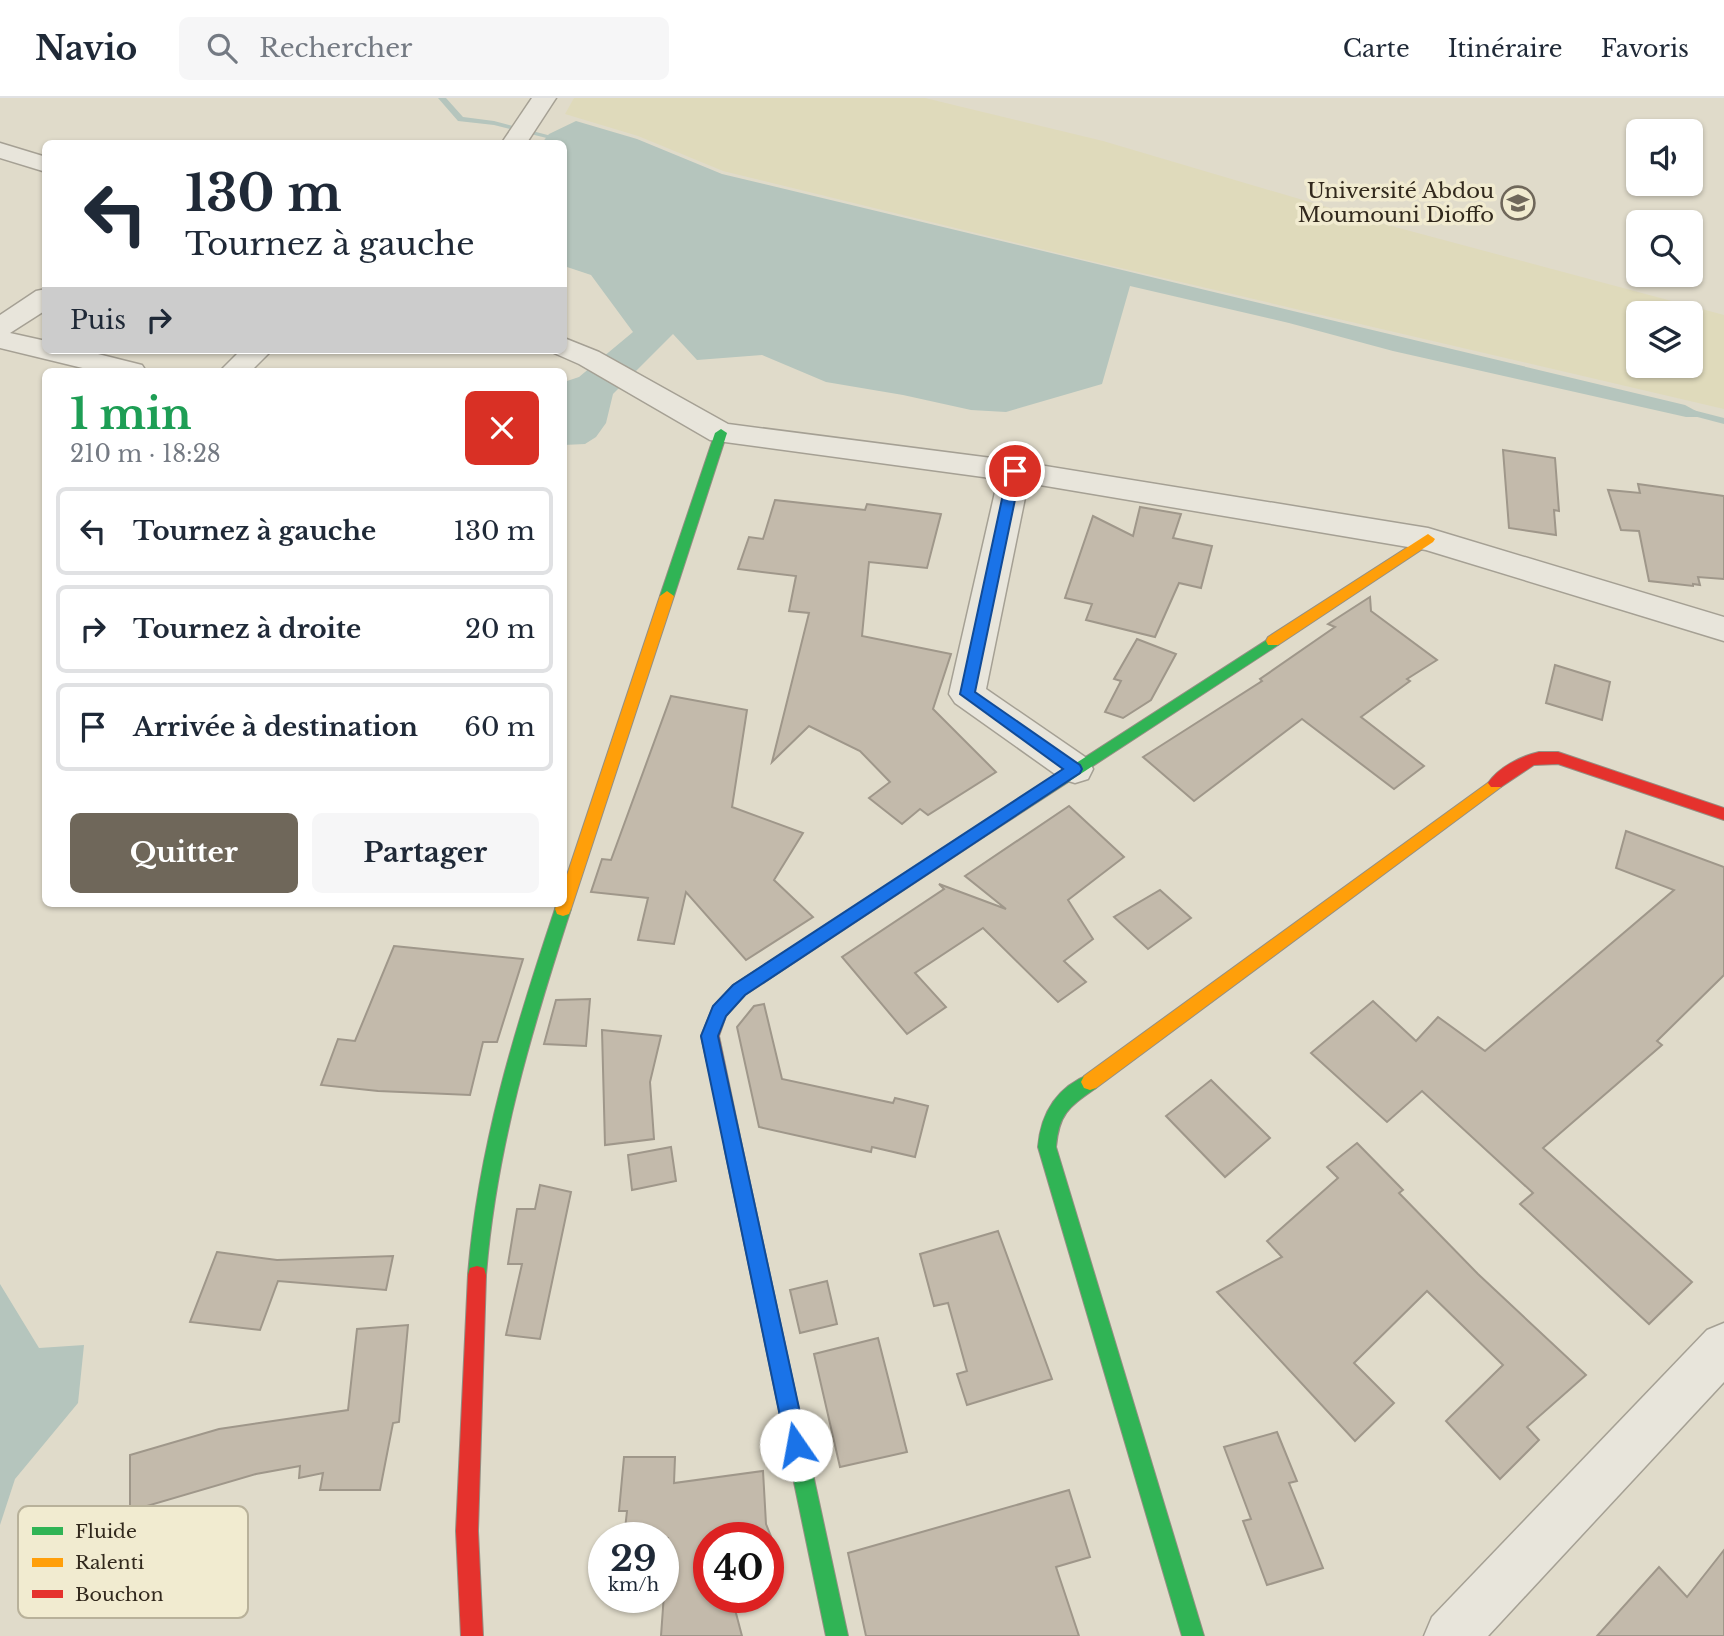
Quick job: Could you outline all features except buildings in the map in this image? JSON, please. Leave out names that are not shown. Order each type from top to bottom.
[{"type":"street","points":[[0,150],[42,163]]},
{"type":"street","points":[[0,327],[42,300]]},
{"type":"street","points":[[0,340],[42,350]]},
{"type":"street","points":[[576,353],[722,433],[1015,471],[1428,539],[1724,629]]},
{"type":"street","points":[[60,354],[119,368]]},
{"type":"street","points":[[237,368],[253,354]]},
{"type":"street","points":[[567,897],[722,433]]},
{"type":"street","points":[[1015,471],[967,694],[1075,769]]},
{"type":"street","points":[[837,1636],[710,1036],[719,1012],[739,990],[1428,539]]},
{"type":"street","points":[[1194,1636],[1047,1147],[1048,1121],[1061,1103],[1528,760],[1541,756],[1558,758],[1724,814]]},
{"type":"street","points":[[472,1636],[467,1531],[478,1250],[495,1149],[526,1020],[564,907]]},
{"type":"street","points":[[1451,1636],[1724,1347]]},
{"type":"shaded area","points":[[574,98],[925,98],[1103,141],[1384,224],[1672,301],[1626,301],[1626,378],[1703,378],[1703,309],[1724,315],[1724,409],[1078,258],[723,171],[638,136],[565,114]]},
{"type":"shaded area","points":[[576,121],[637,139],[722,174],[1685,405],[1707,417],[1686,417],[1393,351],[1289,323],[1130,286],[1102,384],[1006,412],[971,410],[826,382],[762,355],[697,360],[673,334],[613,394],[606,423],[596,437],[585,444],[567,445],[567,381],[579,377],[633,332],[591,275],[567,267],[567,140],[544,140],[549,134]]},
{"type":"shaded area","points":[[0,1284],[39,1348],[84,1345],[78,1403],[15,1479],[0,1525]]},
{"type":"waterway","points":[[442,98],[461,119],[494,123],[563,140]]},
{"type":"waterway","points":[[1689,412],[1724,421]]},
{"type":"traffic: fast","points":[[667,596],[721,433]]},
{"type":"traffic: fast","points":[[979,833],[1273,641]]},
{"type":"traffic: fast","points":[[477,1275],[487,1183],[496,1137],[520,1043],[563,909]]},
{"type":"traffic: fast","points":[[1090,1082],[1063,1102],[1053,1115],[1047,1147],[1193,1636]]},
{"type":"traffic: fast","points":[[733,1146],[837,1636]]},
{"type":"traffic: slow","points":[[1273,641],[1428,539]]},
{"type":"traffic: slow","points":[[567,897],[667,596]]},
{"type":"traffic: slow","points":[[1090,1082],[1496,783]]},
{"type":"traffic: jam","points":[[1496,783],[1531,760],[1558,758],[1724,814]]},
{"type":"traffic: jam","points":[[733,1146],[710,1036],[719,1012],[739,990],[979,833]]},
{"type":"traffic: jam","points":[[472,1636],[467,1531],[477,1275]]},
{"type":"place","name":"Université Abdou Moumouni Dioffo","points":[[1518,203]]},
{"type":"route","points":[[796,1445],[710,1036],[719,1012],[739,990],[1075,769],[967,694],[1015,471]]}]
